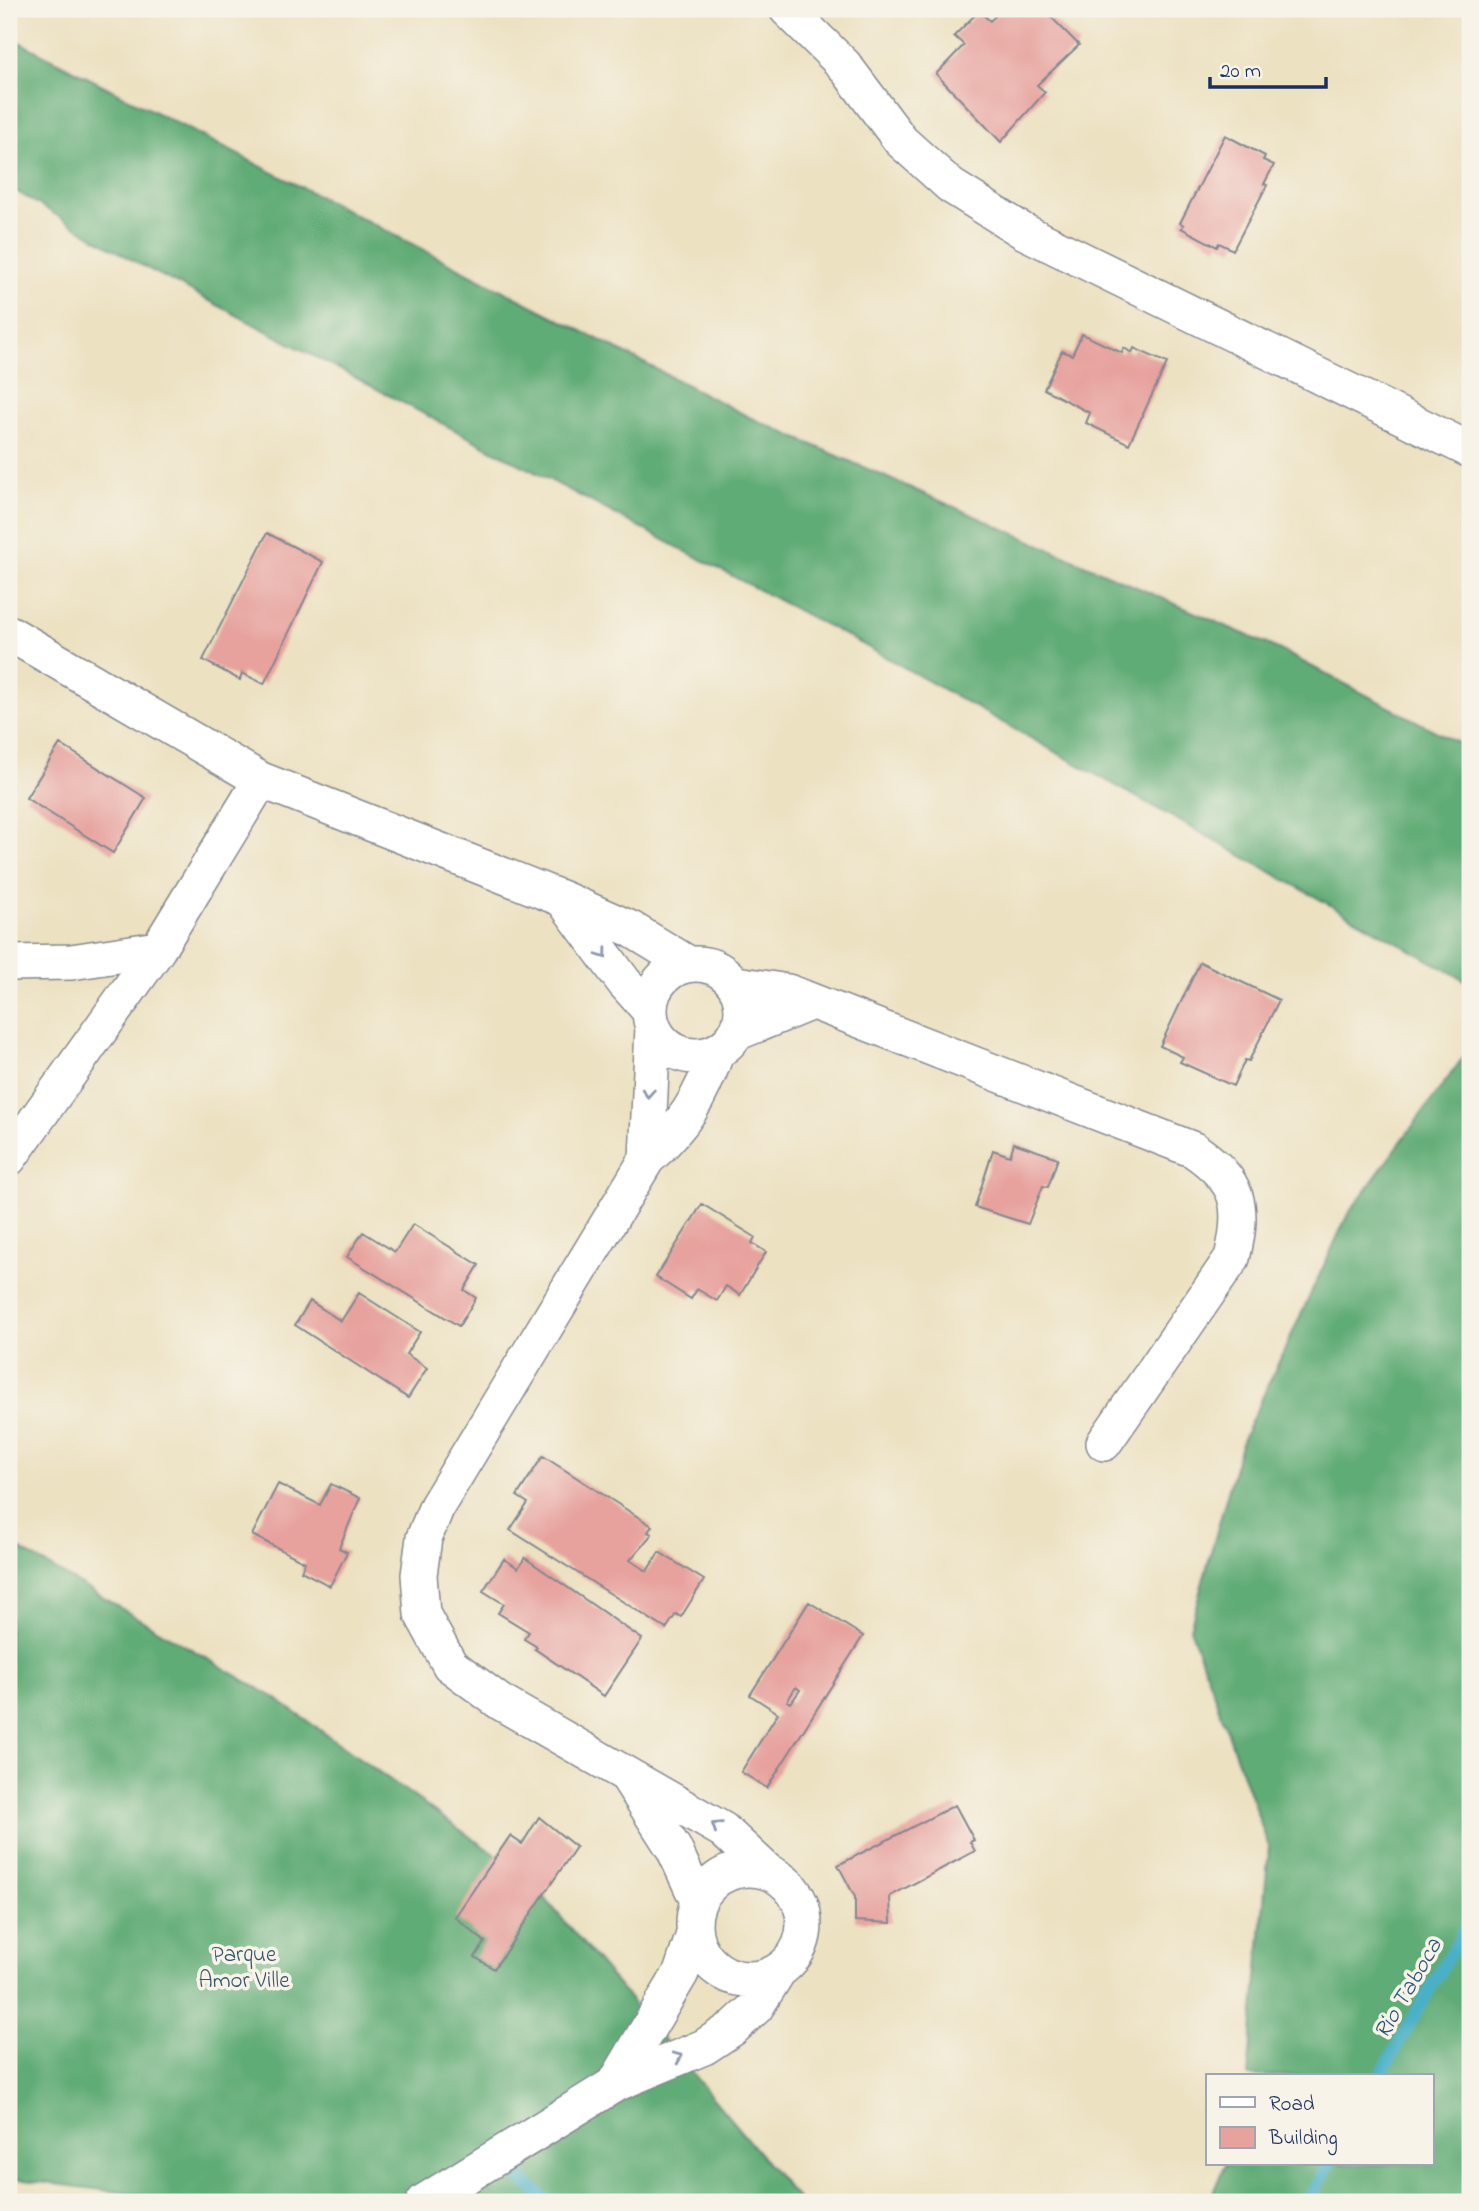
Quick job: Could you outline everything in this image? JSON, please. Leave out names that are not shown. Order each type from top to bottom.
[{"type":"street","points":[[787,9],[844,65],[901,141],[951,186],[1023,231],[1470,450]]},
{"type":"street","points":[[9,633],[261,780],[563,899],[631,929],[687,963],[714,967],[736,984],[788,992],[1194,1150],[1229,1180],[1238,1213],[1238,1235],[1232,1258],[1104,1443]]},
{"type":"street","points":[[9,1158],[158,949],[261,780]]},
{"type":"street","points":[[563,899],[651,1019],[663,1043],[679,1053],[698,1056],[812,1002]]},
{"type":"street","points":[[9,964],[71,962],[158,949]]},
{"type":"street","points":[[647,1159],[654,990],[667,973],[687,963]]},
{"type":"street","points":[[424,2202],[615,2084],[704,2046],[733,2028],[756,2007],[779,1970],[796,1950],[804,1925],[802,1907],[794,1891],[766,1871],[723,1830],[500,1702],[450,1664],[422,1614],[419,1576],[424,1538],[436,1506],[647,1159],[678,1130],[695,1106],[743,1009],[736,984]]},
{"type":"street","points":[[624,1771],[674,1849],[696,1918],[701,1951],[712,1965],[727,1974],[744,1979],[762,1977],[779,1970]]},
{"type":"street","points":[[615,2084],[681,1973],[696,1918],[719,1877],[734,1870],[751,1868],[766,1871]]},
{"type":"green space","points":[[9,37],[749,417],[1278,649],[1470,749],[1470,983],[860,643],[139,264],[9,187]]},
{"type":"green space","points":[[1470,1048],[1470,2202],[1209,2202],[1224,2166],[1434,2166],[1434,2074],[1248,2074],[1269,1847],[1190,1628],[1242,1441],[1348,1214]]},
{"type":"green space","name":"Parque Amor Ville","points":[[9,1543],[275,1698],[528,1878],[800,2202],[151,2202],[143,2195],[9,2178]]},
{"type":"building","points":[[1003,9],[1043,9],[1079,45],[1037,85],[1045,92],[1001,142],[936,74],[964,45],[954,36],[979,11],[990,21]]},
{"type":"building","points":[[1225,135],[1265,156],[1263,160],[1274,165],[1264,184],[1267,185],[1233,250],[1219,243],[1217,247],[1181,228],[1184,225],[1180,223]]},
{"type":"building","points":[[1082,334],[1122,353],[1124,348],[1132,353],[1134,348],[1167,363],[1129,444],[1086,423],[1090,413],[1044,389],[1062,351],[1072,355]]},
{"type":"building","points":[[267,533],[323,562],[264,684],[242,673],[240,680],[203,660]]},
{"type":"building","points":[[60,744],[146,798],[113,853],[26,798]]},
{"type":"building","points":[[1200,962],[1279,1000],[1249,1061],[1245,1060],[1233,1086],[1180,1062],[1183,1057],[1160,1046]]},
{"type":"building","points":[[1014,1143],[1058,1158],[1048,1187],[1043,1186],[1028,1224],[975,1207],[993,1150],[1010,1156]]},
{"type":"building","points":[[702,1204],[755,1237],[752,1243],[766,1252],[740,1295],[726,1286],[717,1301],[697,1289],[691,1299],[656,1277]]},
{"type":"building","points":[[413,1224],[479,1265],[464,1290],[476,1298],[459,1326],[347,1257],[363,1232],[395,1252]]},
{"type":"building","points":[[359,1293],[420,1332],[406,1354],[427,1368],[408,1398],[295,1325],[310,1301],[341,1321]]},
{"type":"building","points":[[543,1456],[652,1526],[648,1532],[652,1534],[630,1560],[647,1571],[659,1552],[704,1580],[681,1617],[676,1614],[666,1629],[510,1530],[528,1503],[517,1496]]},
{"type":"building","points":[[278,1484],[320,1505],[331,1484],[360,1498],[339,1548],[347,1552],[330,1586],[301,1571],[305,1562],[252,1535]]},
{"type":"building","points":[[525,1558],[642,1639],[604,1696],[535,1649],[537,1647],[524,1639],[529,1632],[498,1613],[504,1604],[483,1591],[504,1559],[518,1568]]},
{"type":"building","points":[[809,1602],[863,1636],[767,1788],[741,1772],[778,1713],[750,1695]],"holes":[[[796,1687],[800,1690],[791,1703],[787,1701]]]},
{"type":"building","points":[[955,1805],[974,1840],[970,1842],[975,1851],[890,1896],[891,1923],[855,1921],[855,1897],[838,1865]]},
{"type":"building","points":[[539,1817],[576,1847],[494,1969],[475,1957],[485,1942],[455,1917],[510,1836],[522,1844]]},
{"type":"waterway","name":"Rio Taboca","points":[[1381,2074],[1470,1920]]},
{"type":"waterway","name":"Rio Taboca","points":[[1307,2202],[1329,2166]]},
{"type":"waterway","points":[[521,2179],[549,2202]]}]
